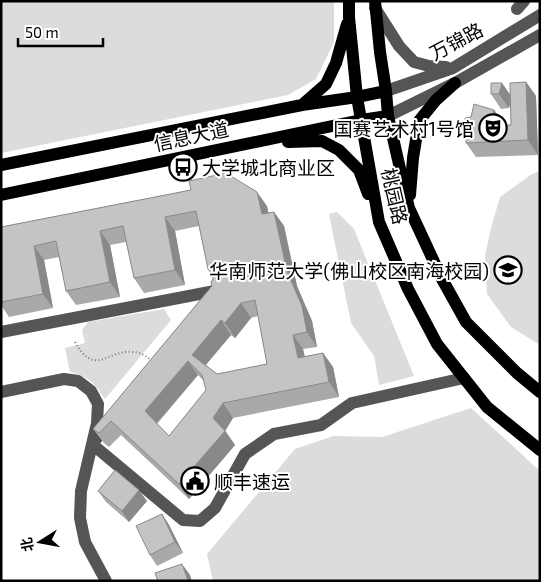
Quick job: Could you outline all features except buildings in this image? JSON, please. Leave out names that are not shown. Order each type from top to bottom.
[{"type":"main road","points":[[302,105],[326,84],[336,63],[349,17],[350,1]]},
{"type":"main road","name":"桃园路","points":[[375,5],[388,116],[408,208],[442,279],[466,322],[517,373],[540,392]]},
{"type":"main road","name":"桃园路","points":[[349,17],[357,97],[379,222],[408,289],[437,344],[487,407],[540,450]]},
{"type":"main road","points":[[408,208],[419,121],[436,100],[455,83]]},
{"type":"main road","name":"信息大道","points":[[1,165],[302,105],[386,91]]},
{"type":"main road","name":"信息大道","points":[[1,195],[388,116]]},
{"type":"main road","points":[[258,142],[322,141],[339,150],[359,170],[379,222]]},
{"type":"street","points":[[375,5],[398,46],[414,62],[429,66],[453,68]]},
{"type":"street","name":"万锦路","points":[[386,91],[453,68],[540,15]]},
{"type":"street","name":"万锦路","points":[[388,116],[455,83],[540,35]]},
{"type":"street","points":[[1,332],[215,291],[203,305]]},
{"type":"street","points":[[92,444],[184,520],[200,521],[215,508],[245,454],[274,434],[321,425],[352,404],[464,378]]},
{"type":"street","points":[[1,392],[64,379],[78,381],[91,391],[98,404],[98,423],[81,491],[80,518],[85,542],[106,581]]},
{"type":"street","points":[[92,444],[116,415]]},
{"type":"path","points":[[75,342],[85,356],[93,360],[102,360],[122,353],[134,352],[142,354],[157,363]]},
{"type":"shaded area","points":[[1,1],[334,1],[334,42],[316,79],[288,95],[1,153]]},
{"type":"shaded area","name":"华南师范大学(佛山校区南海校园)","points":[[540,171],[540,345],[511,327],[487,294],[485,255],[500,197],[532,174]]},
{"type":"shaded area","points":[[337,212],[354,229],[414,376],[379,385],[374,356],[351,323],[329,214]]},
{"type":"shaded area","points":[[164,309],[171,320],[105,399],[90,381],[70,372],[65,348],[85,343],[82,330],[88,322]]},
{"type":"shaded area","points":[[471,408],[540,471],[540,581],[213,581],[207,554],[295,449],[333,436],[382,437]]},
{"type":"place","name":"国赛艺术村1号馆","points":[[493,128]]},
{"type":"place","name":"大学城北商业区","points":[[183,167]]},
{"type":"place","name":"华南师范大学(佛山校区南海校园)","points":[[508,270]]},
{"type":"place","name":"顺丰速运","points":[[195,481]]}]
